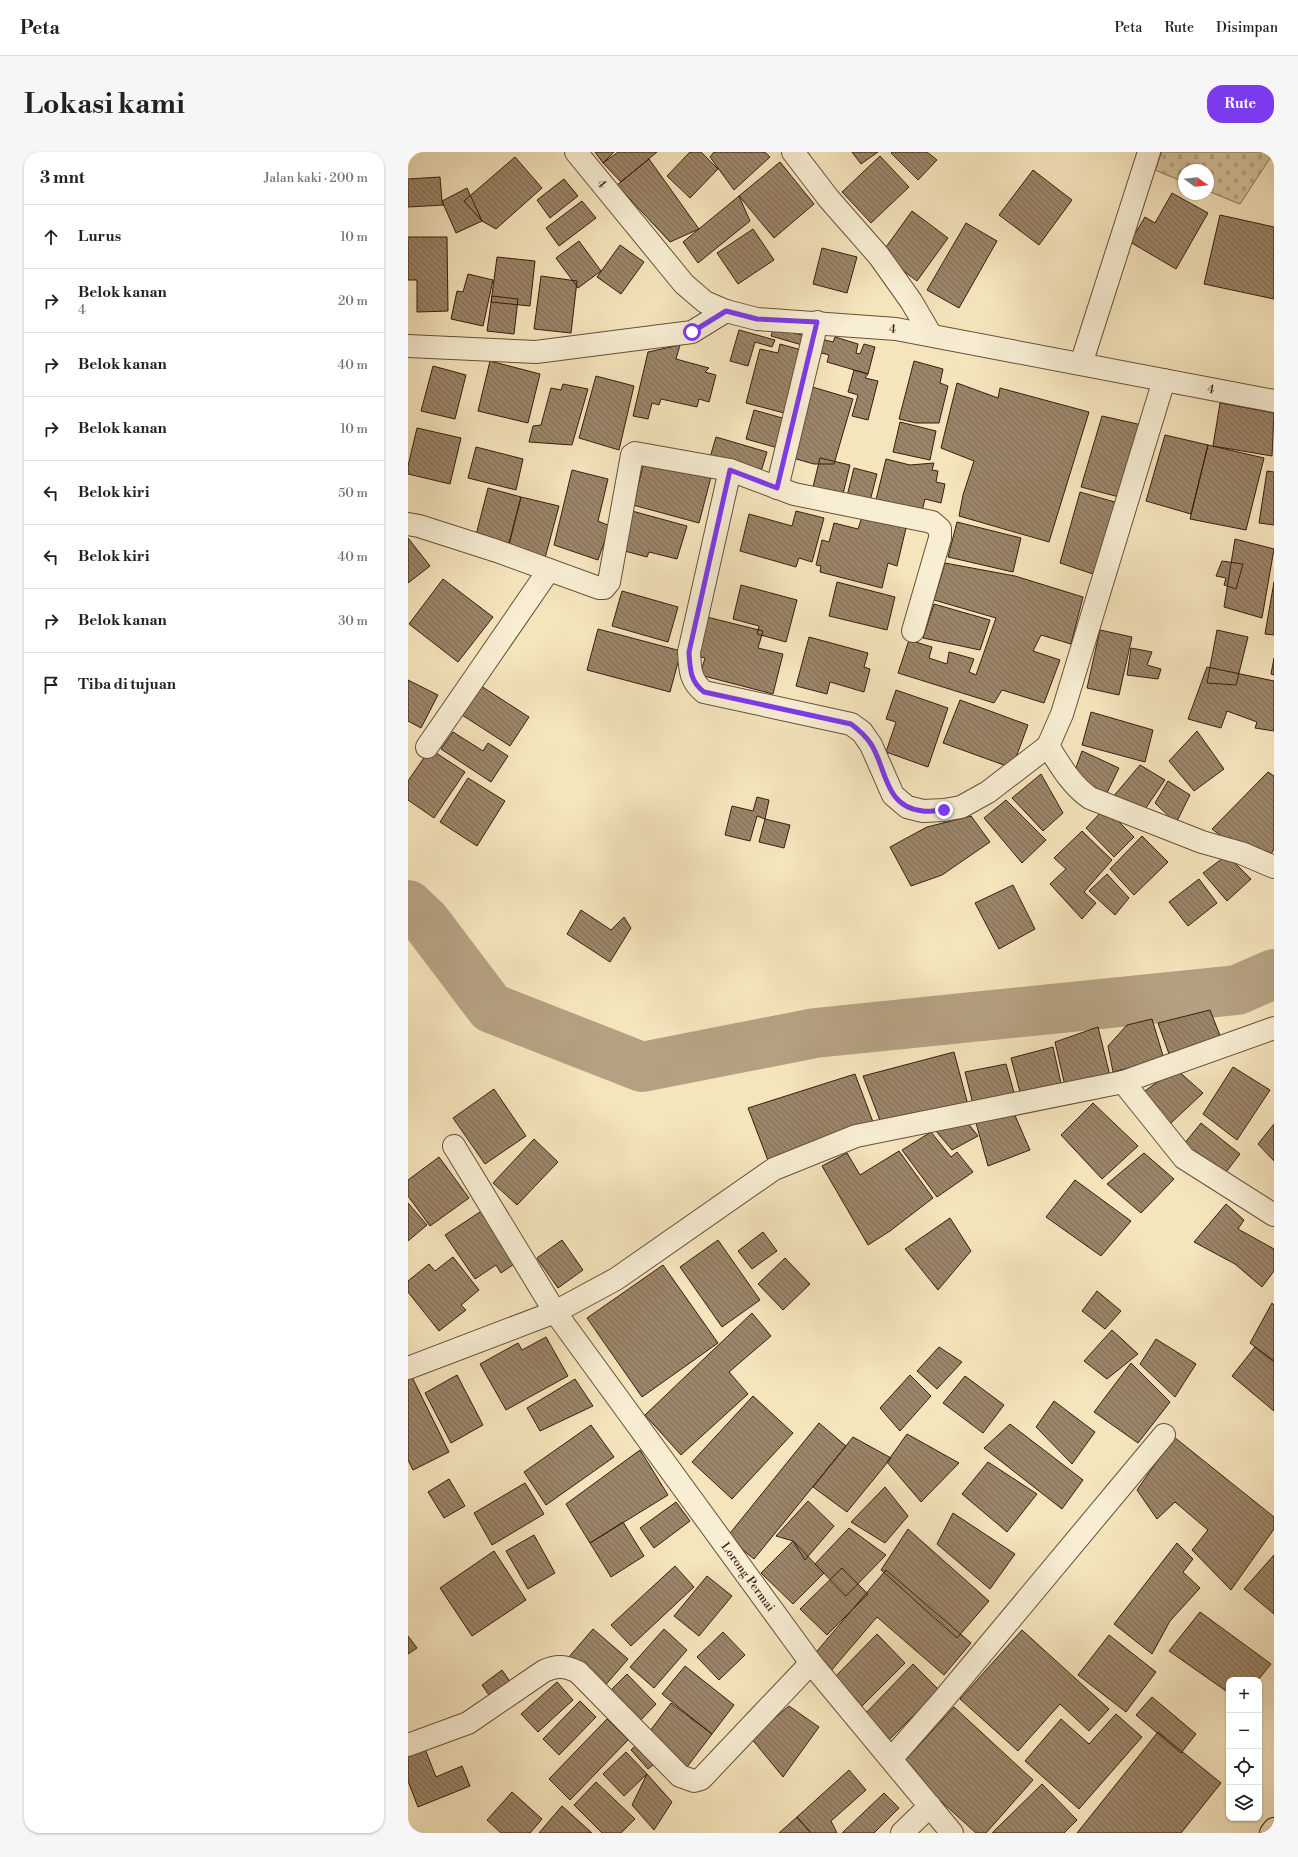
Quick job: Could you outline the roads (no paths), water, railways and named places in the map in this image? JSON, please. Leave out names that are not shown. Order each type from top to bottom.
[{"type":"main road","points":[[1271,1833],[1274,1829]]},
{"type":"street","name":"4","points":[[576,152],[684,284],[705,302],[726,311],[757,319],[817,322],[896,329],[1274,401]]},
{"type":"street","points":[[794,152],[829,199],[879,256],[911,301],[931,336]]},
{"type":"street","points":[[1081,364],[1149,152]]},
{"type":"street","points":[[408,346],[536,352],[692,332],[726,311]]},
{"type":"street","points":[[777,488],[817,322]]},
{"type":"street","points":[[730,470],[689,652],[690,673],[696,686],[704,692],[851,724],[862,732],[872,745],[893,795],[907,807],[923,811],[944,810],[961,807],[988,792],[1048,746],[1062,714],[1164,380]]},
{"type":"street","points":[[408,524],[426,528],[599,588],[607,585],[630,458],[635,453],[730,470],[794,494],[932,522],[940,528],[940,538],[912,631]]},
{"type":"street","points":[[427,747],[549,570]]},
{"type":"street","points":[[1048,746],[1070,781],[1080,792],[1090,798],[1202,842],[1241,853],[1274,867]]},
{"type":"street","points":[[408,1368],[555,1312],[616,1279],[774,1169],[856,1136],[1123,1082],[1274,1028]]},
{"type":"street","points":[[1123,1082],[1184,1158],[1274,1215]]},
{"type":"street","name":"Lorong Permai","points":[[454,1146],[555,1312],[811,1663],[952,1833]]},
{"type":"street","points":[[891,1759],[943,1700],[1164,1435]]},
{"type":"street","points":[[408,1746],[468,1722],[544,1671],[554,1666],[565,1666],[578,1672],[680,1776],[694,1781],[701,1779],[811,1663]]},
{"type":"street","points":[[902,1833],[930,1806]]},
{"type":"waterway","points":[[408,905],[426,922],[491,1008],[642,1067],[815,1033],[1237,990],[1274,974]]}]
